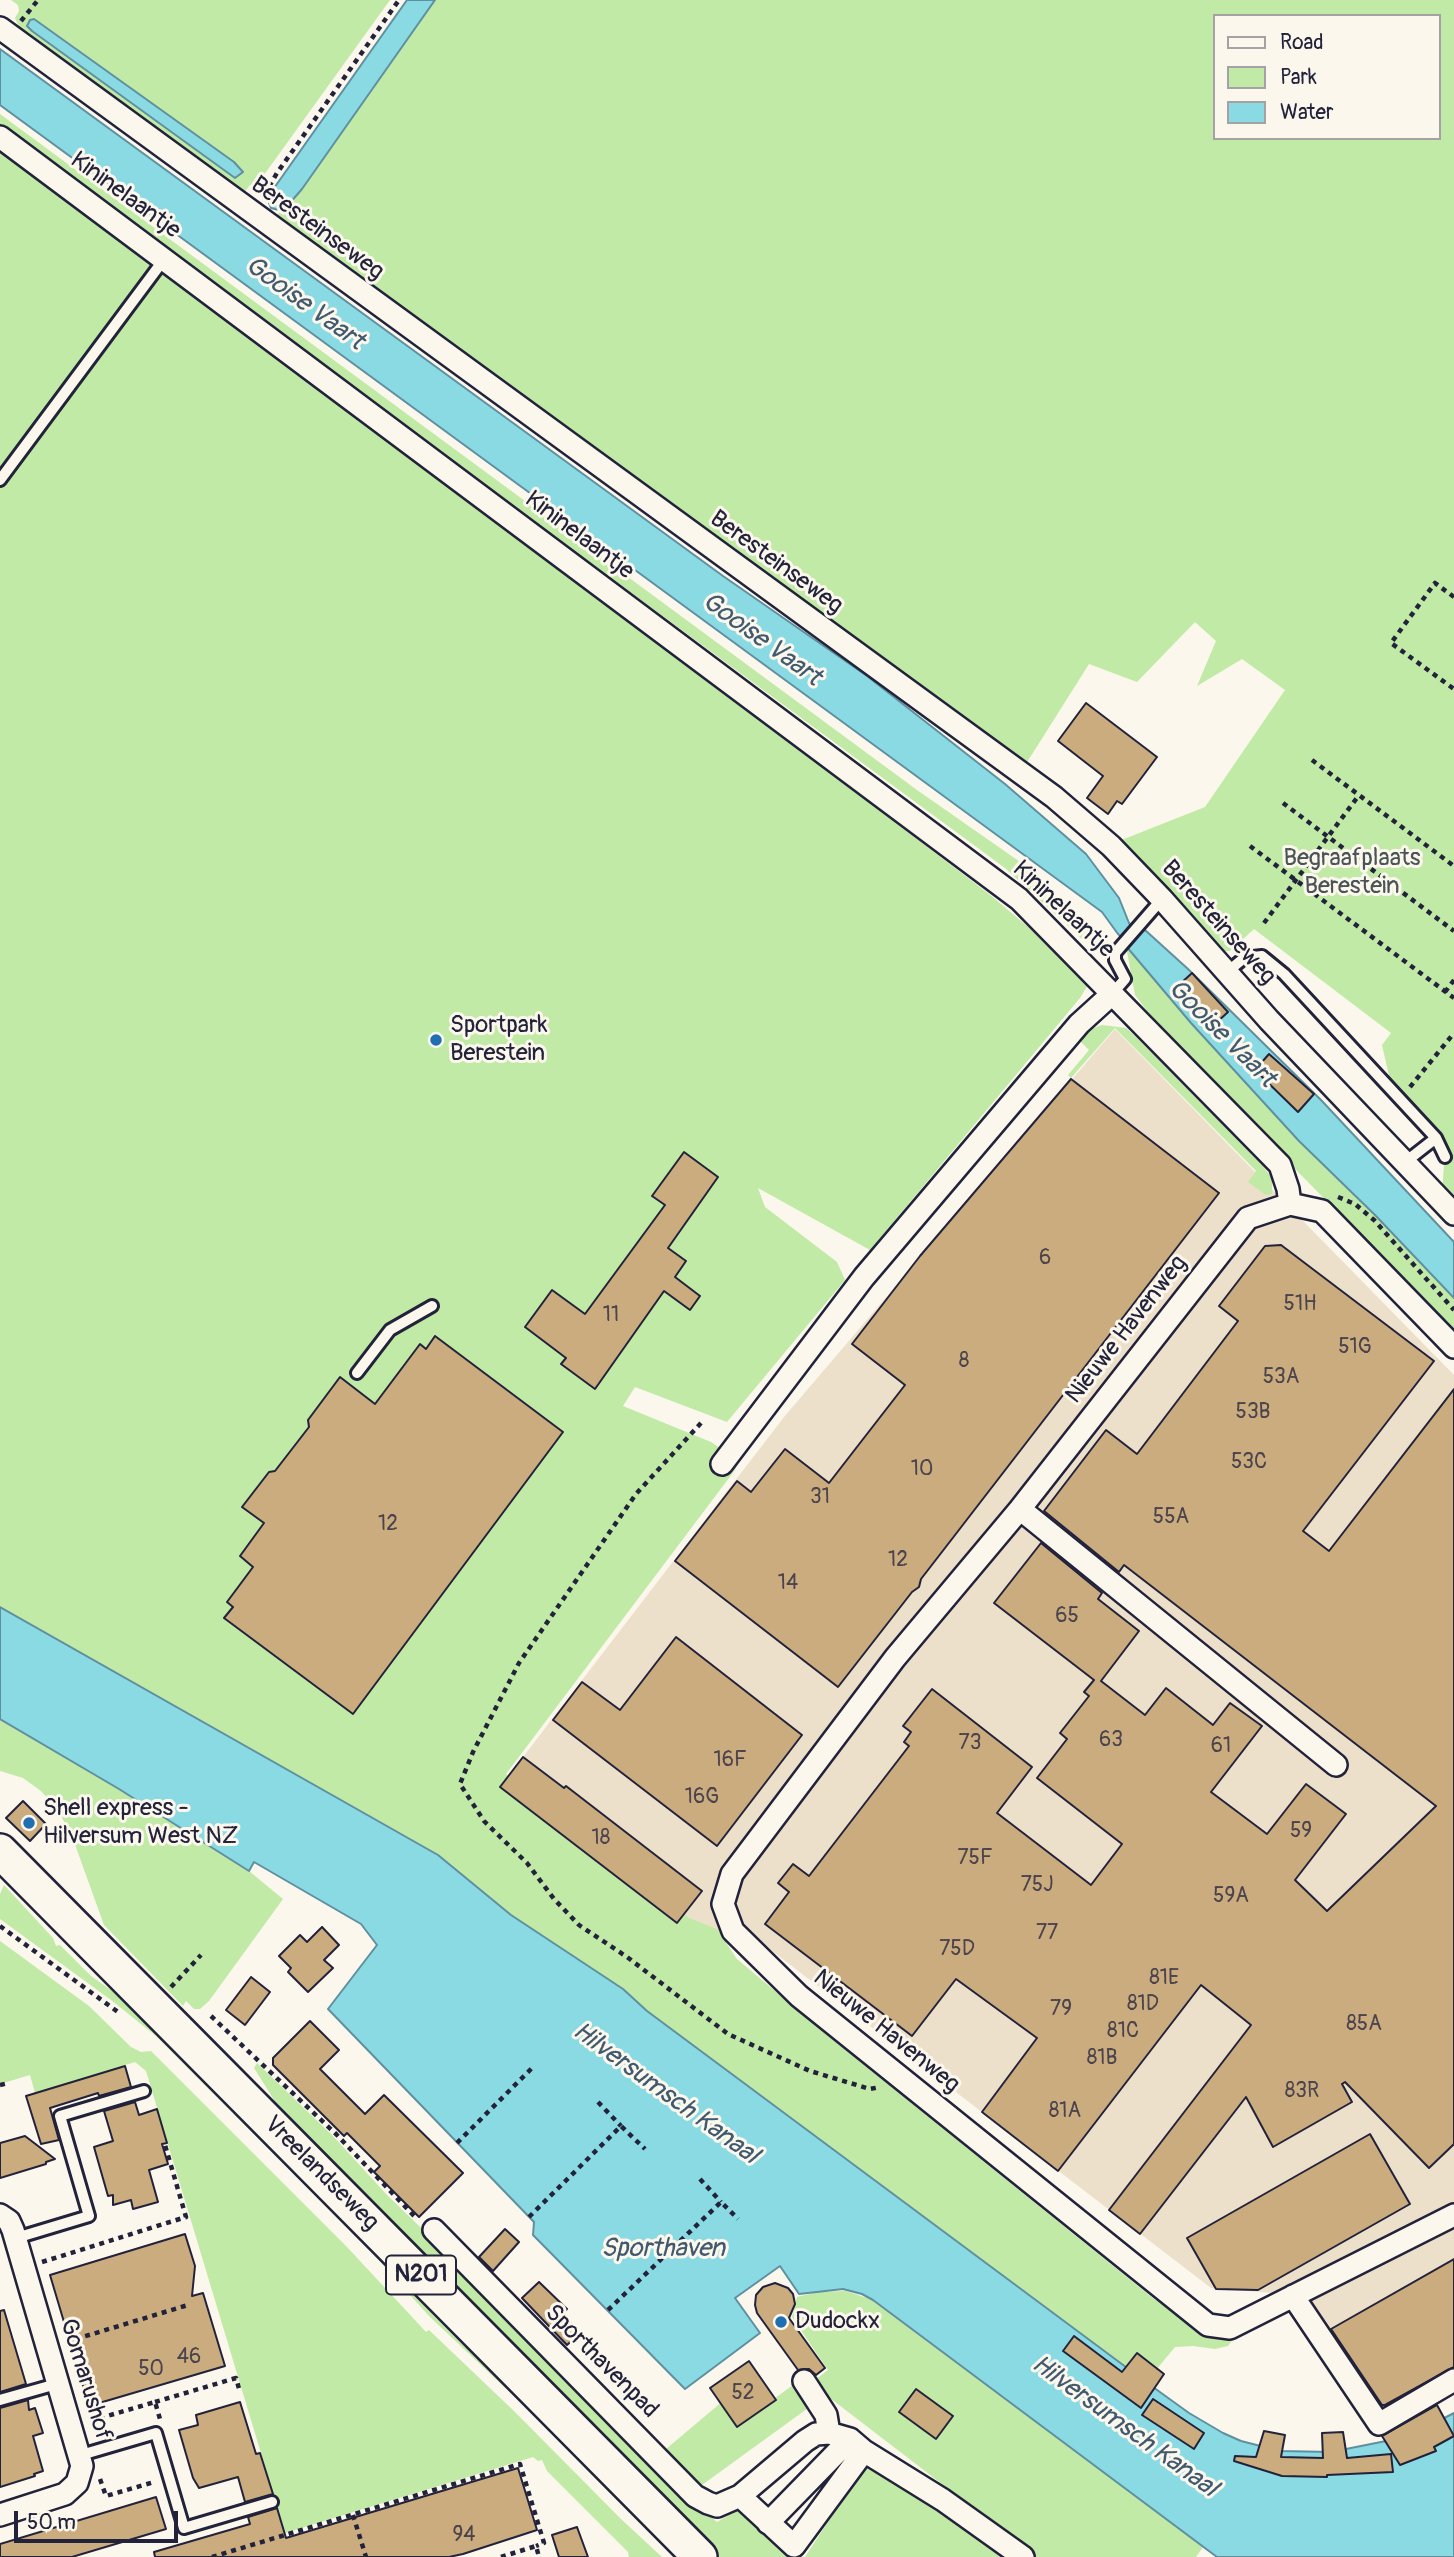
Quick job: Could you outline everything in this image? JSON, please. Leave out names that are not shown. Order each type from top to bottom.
[{"type":"main road","name":"Vreelandseweg","points":[[0,1851],[700,2557]]},
{"type":"street","name":"Beresteinseweg","points":[[0,28],[1054,797],[1111,846],[1162,899],[1226,973],[1454,1214]]},
{"type":"street","name":"Kininelaantje","points":[[0,137],[1019,899],[1112,994],[1079,1024],[864,1277],[722,1464]]},
{"type":"street","points":[[1112,994],[1280,1165],[1290,1204],[1322,1211],[1454,1347]]},
{"type":"street","name":"Nieuwe Havenweg","points":[[1290,1204],[1248,1218],[1020,1509],[895,1658],[732,1874],[723,1904],[733,1931],[799,1996],[1208,2325],[1230,2328],[1454,2215]]},
{"type":"street","points":[[1020,1509],[1336,1765]]},
{"type":"street","name":"Gomarushof","points":[[0,2215],[11,2225],[16,2238],[82,2466],[80,2477],[70,2491],[60,2497],[0,2515]]},
{"type":"street","name":"Sporthavenpad","points":[[434,2230],[695,2496],[708,2503],[717,2506],[740,2496],[806,2441],[816,2434],[829,2433]]},
{"type":"street","points":[[1293,2296],[1379,2424],[1454,2381]]},
{"type":"street","points":[[804,2381],[827,2415],[829,2433],[857,2445],[943,2500],[1023,2557]]},
{"type":"street","points":[[740,2496],[794,2546],[857,2445]]},
{"type":"street","points":[[768,2523],[857,2445]]},
{"type":"lane","points":[[0,480],[165,258]]},
{"type":"lane","name":"Kininelaantje","points":[[1112,994],[1125,979],[1115,960],[1117,949],[1162,899]]},
{"type":"lane","points":[[1226,973],[1244,958],[1262,956],[1284,974],[1436,1138],[1445,1157]]},
{"type":"lane","points":[[1405,1164],[1436,1138]]},
{"type":"lane","points":[[357,1373],[390,1330],[432,1306]]},
{"type":"lane","points":[[16,2238],[89,2216],[60,2116],[144,2091]]},
{"type":"lane","points":[[0,2400],[60,2384]]},
{"type":"lane","points":[[81,2455],[156,2433],[184,2528],[272,2502]]},
{"type":"path","points":[[27,13],[38,0]]},
{"type":"path","points":[[251,213],[399,0]]},
{"type":"path","points":[[1454,597],[1435,583],[1391,643],[1454,689]]},
{"type":"path","points":[[1312,761],[1454,866]]},
{"type":"path","points":[[1264,923],[1359,795]]},
{"type":"path","points":[[1283,803],[1454,931]]},
{"type":"path","points":[[1250,846],[1454,998]]},
{"type":"path","points":[[1445,992],[1454,980]]},
{"type":"path","points":[[1398,1096],[1412,1086],[1454,1032]]},
{"type":"path","points":[[701,1423],[636,1494],[519,1663],[472,1752],[460,1784],[484,1821],[527,1863],[554,1899],[579,1925],[627,1957],[728,2034],[810,2071],[870,2089],[908,2084]]},
{"type":"path","points":[[181,1976],[201,1955]]},
{"type":"path","points":[[211,2017],[336,2134],[421,2223],[434,2230]]},
{"type":"path","points":[[457,2143],[532,2068]]},
{"type":"path","points":[[0,2085],[9,2082]]},
{"type":"path","points":[[598,2102],[645,2149]]},
{"type":"path","points":[[529,2217],[621,2126]]},
{"type":"path","points":[[25,2268],[186,2217],[165,2145]]},
{"type":"path","points":[[700,2179],[738,2219]]},
{"type":"path","points":[[608,2310],[721,2202]]},
{"type":"path","points":[[48,2347],[188,2305]]},
{"type":"path","points":[[155,2402],[236,2378],[240,2392]]},
{"type":"path","points":[[212,2557],[520,2464],[544,2543],[501,2557]]},
{"type":"path","points":[[353,2515],[366,2557]]},
{"type":"path","points":[[536,2546],[539,2557]]},
{"type":"shaded area","points":[[1115,1029],[1454,1375],[1454,2371],[1379,2412],[1284,2294],[1211,2288],[767,1947],[677,1923],[500,1787],[784,1417]]},
{"type":"green space","points":[[11,0],[390,0],[256,186],[250,185],[243,194],[25,39],[15,18],[19,11],[18,5]],"holes":[[[35,19],[234,162],[243,172],[235,178],[32,31],[27,26],[30,20]]]},
{"type":"green space","name":"Begraafplaats Berestein","points":[[435,0],[1454,0],[1454,1204],[1442,1193],[1445,1150],[1393,1093],[1382,1045],[1391,1033],[1254,929],[1230,951],[1216,951],[1190,911],[1119,841],[1205,807],[1285,690],[1242,659],[1197,686],[1216,641],[1195,622],[1137,682],[1089,664],[1024,767],[743,556],[274,218],[302,189]]},
{"type":"green space","points":[[0,114],[917,790],[1023,864],[1087,931],[1082,939],[1005,868],[0,128]]},
{"type":"green space","name":"Sportpark Berestein","points":[[0,145],[168,268],[989,894],[1091,980],[1080,998],[870,1250],[758,1188],[765,1207],[837,1262],[845,1280],[727,1422],[635,1387],[623,1406],[711,1442],[739,1461],[735,1470],[506,1774],[689,1918],[717,1929],[737,1959],[1154,2299],[1209,2333],[1235,2337],[1228,2346],[1215,2349],[1175,2347],[1146,2382],[647,2011],[623,1989],[511,1915],[438,1855],[0,1607]]},
{"type":"green space","points":[[1126,946],[1191,1023],[1299,1141],[1454,1298],[1454,1330],[1300,1174],[1242,1111],[1169,1040],[1135,995]]},
{"type":"green space","points":[[1102,1025],[1126,1028],[1140,1041],[1262,1165],[1272,1178],[1272,1194],[1266,1195],[1248,1182],[1256,1171],[1115,1028],[1071,1078],[1068,1075],[1089,1050],[1080,1041],[1081,1038],[1091,1029]]},
{"type":"green space","points":[[0,1719],[119,1789],[249,1871],[283,1899],[209,2001],[200,2009],[194,2009],[186,2001],[183,2006],[104,1925],[73,1839],[58,1810],[41,1791],[23,1778],[0,1771]]},
{"type":"green space","points":[[4,1885],[53,1938],[56,1946],[60,1945],[91,1976],[142,2012],[382,2254],[432,2314],[463,2345],[517,2389],[684,2557],[673,2557],[520,2402],[429,2316],[374,2255],[156,2036],[0,1919],[0,1894]]},
{"type":"green space","points":[[0,1941],[89,2006],[131,2047],[141,2052],[151,2051],[347,2247],[426,2332],[429,2330],[662,2557],[629,2557],[628,2552],[547,2471],[542,2460],[538,2461],[533,2457],[285,2533],[146,2071],[135,2062],[35,2093],[30,2075],[0,2084]]},
{"type":"green space","points":[[257,2063],[333,2136],[387,2195],[472,2277],[687,2497],[717,2522],[737,2510],[791,2557],[714,2557],[313,2147],[276,2103],[254,2068]]},
{"type":"green space","points":[[846,2291],[873,2300],[1203,2547],[1196,2557],[1037,2557],[826,2395],[702,2485],[666,2449],[723,2401],[740,2424],[805,2376],[811,2383],[828,2370],[792,2317],[797,2297],[818,2292]]},
{"type":"green space","points":[[867,2462],[879,2472],[1009,2557],[805,2557]]},
{"type":"water","points":[[407,0],[435,0],[302,189],[283,211],[271,208],[267,198]]},
{"type":"water","points":[[34,19],[234,162],[243,172],[235,178],[32,31],[27,26],[30,20]]},
{"type":"water","name":"Gooise Vaart","points":[[0,49],[723,576],[867,676],[1005,784],[1086,854],[1119,898],[1129,923],[1138,933],[1145,930],[1188,969],[1321,1100],[1454,1242],[1454,1298],[1299,1141],[1191,1023],[1126,946],[1128,943],[1102,912],[0,105]]},
{"type":"water","points":[[0,1607],[438,1855],[511,1915],[623,1989],[647,2011],[1146,2382],[1189,2413],[1223,2433],[1241,2441],[1280,2451],[1331,2452],[1391,2440],[1429,2426],[1454,2413],[1454,2557],[1217,2557],[873,2300],[843,2289],[799,2294],[780,2266],[735,2298],[760,2333],[685,2389],[533,2235],[534,2222],[328,2009],[377,1945],[361,1924],[254,1862],[249,1871],[119,1789],[0,1719]]},
{"type":"building","points":[[1086,703],[1157,757],[1122,804],[1117,801],[1108,814],[1087,798],[1103,776],[1058,741]]},
{"type":"building","points":[[1192,973],[1228,1012],[1216,1023],[1180,984]]},
{"type":"building","points":[[1269,1054],[1314,1094],[1298,1112],[1255,1070]]},
{"type":"building","points":[[1071,1079],[1219,1193],[921,1579],[919,1587],[912,1592],[838,1687],[675,1561],[737,1481],[751,1492],[785,1449],[829,1483],[905,1385],[852,1344],[920,1256]]},
{"type":"building","points":[[684,1152],[718,1177],[668,1248],[686,1261],[675,1277],[700,1296],[690,1310],[664,1291],[595,1389],[561,1364],[566,1358],[525,1327],[552,1290],[585,1314],[665,1205],[652,1196]]},
{"type":"building","points":[[1281,1245],[1434,1361],[1303,1531],[1329,1551],[1454,1389],[1454,2144],[1429,2168],[1345,2082],[1342,2084],[1352,2102],[1273,2147],[1246,2097],[1140,2234],[1109,2210],[1251,2025],[1201,1985],[1058,2171],[982,2112],[1037,2038],[956,1979],[912,2036],[765,1924],[789,1892],[778,1883],[793,1864],[809,1876],[909,1746],[904,1742],[911,1732],[903,1726],[932,1689],[1032,1767],[997,1813],[1091,1885],[1122,1844],[1037,1778],[1067,1739],[1060,1733],[1089,1696],[1084,1692],[1094,1680],[994,1603],[1041,1543],[1102,1593],[1098,1599],[1139,1631],[1101,1681],[1145,1715],[1166,1688],[1213,1725],[1230,1703],[1262,1726],[1211,1792],[1267,1834],[1306,1784],[1346,1814],[1295,1880],[1327,1911],[1436,1806],[1124,1565],[1119,1572],[1044,1511],[1106,1430],[1137,1454],[1238,1321],[1219,1306],[1265,1246]]},
{"type":"building","points":[[435,1336],[563,1432],[353,1714],[224,1618],[233,1607],[227,1602],[253,1567],[240,1556],[264,1523],[242,1507],[269,1472],[275,1471],[309,1427],[308,1420],[340,1377],[375,1404],[420,1344],[426,1349]]},
{"type":"building","points":[[676,1637],[802,1735],[717,1846],[553,1720],[582,1682],[620,1710]]},
{"type":"building","points":[[523,1757],[564,1788],[566,1786],[702,1891],[677,1923],[500,1787]]},
{"type":"building","points":[[23,1801],[46,1824],[30,1841],[6,1818]]},
{"type":"building","points":[[322,1927],[339,1945],[324,1960],[333,1968],[308,1992],[288,1972],[291,1968],[279,1956],[300,1935],[307,1942]]},
{"type":"building","points":[[251,1977],[270,1992],[245,2025],[226,2010]]},
{"type":"building","points":[[310,2021],[339,2050],[320,2069],[365,2114],[384,2095],[463,2173],[419,2217],[374,2172],[380,2166],[347,2133],[344,2136],[273,2065],[273,2058]]},
{"type":"building","points":[[125,2066],[131,2087],[99,2096],[98,2093],[50,2108],[59,2140],[41,2144],[26,2096]]},
{"type":"building","points":[[135,2102],[139,2115],[157,2109],[167,2143],[162,2144],[168,2164],[149,2170],[158,2202],[133,2209],[131,2200],[113,2205],[113,2195],[108,2196],[94,2147],[113,2141],[104,2111]]},
{"type":"building","points":[[1370,2134],[1410,2204],[1258,2290],[1216,2289],[1187,2238]]},
{"type":"building","points":[[25,2136],[55,2159],[0,2178],[0,2143]]},
{"type":"building","points":[[505,2229],[519,2242],[493,2271],[479,2257]]},
{"type":"building","points":[[185,2234],[195,2266],[192,2296],[203,2293],[225,2366],[89,2406],[50,2275]]},
{"type":"building","points":[[1454,2259],[1454,2367],[1382,2405],[1331,2329]]},
{"type":"building","points":[[539,2282],[567,2309],[562,2314],[580,2333],[567,2345],[522,2298]]},
{"type":"building","points":[[775,2283],[788,2288],[793,2294],[795,2304],[789,2318],[825,2368],[816,2375],[809,2369],[798,2370],[757,2313],[756,2295],[763,2287]]},
{"type":"building","points":[[4,2310],[26,2384],[0,2392],[0,2311]]},
{"type":"building","points":[[1074,2336],[1122,2372],[1137,2353],[1164,2374],[1141,2408],[1063,2351]]},
{"type":"building","points":[[749,2361],[776,2400],[737,2427],[710,2388]]},
{"type":"building","points":[[916,2389],[953,2416],[936,2439],[899,2412]]},
{"type":"building","points":[[1153,2399],[1204,2433],[1194,2449],[1142,2415]]},
{"type":"building","points":[[28,2400],[29,2410],[35,2408],[43,2433],[33,2436],[43,2471],[0,2487],[0,2408]]},
{"type":"building","points":[[240,2402],[256,2454],[260,2453],[273,2494],[245,2502],[238,2477],[199,2488],[193,2478],[179,2430],[198,2425],[196,2415]]},
{"type":"building","points":[[1437,2405],[1454,2436],[1434,2447],[1436,2451],[1400,2465],[1382,2436]]},
{"type":"building","points":[[1264,2431],[1285,2435],[1281,2457],[1323,2458],[1322,2433],[1343,2432],[1347,2458],[1391,2454],[1393,2472],[1327,2477],[1282,2476],[1234,2461],[1235,2456],[1256,2457]]},
{"type":"building","points":[[518,2468],[537,2530],[463,2554],[449,2557],[155,2557],[154,2552],[250,2524],[248,2517],[277,2508],[286,2538]]},
{"type":"building","points":[[156,2497],[166,2529],[72,2557],[0,2557],[0,2544]]},
{"type":"building","points":[[577,2527],[588,2557],[559,2557],[552,2535]]},
{"type":"place","name":"Sportpark Berestein","points":[[436,1040]]},
{"type":"place","name":"Shell express - Hilversum West NZ","points":[[29,1823]]},
{"type":"place","name":"Dudockx","points":[[781,2322]]},
{"type":"water label","name":"Hilversumsch Kanaal","points":[[665,2094]]},
{"type":"water label","name":"Sporthaven","points":[[663,2249]]},
{"type":"water label","name":"Hilversumsch Kanaal","points":[[1124,2427]]}]
